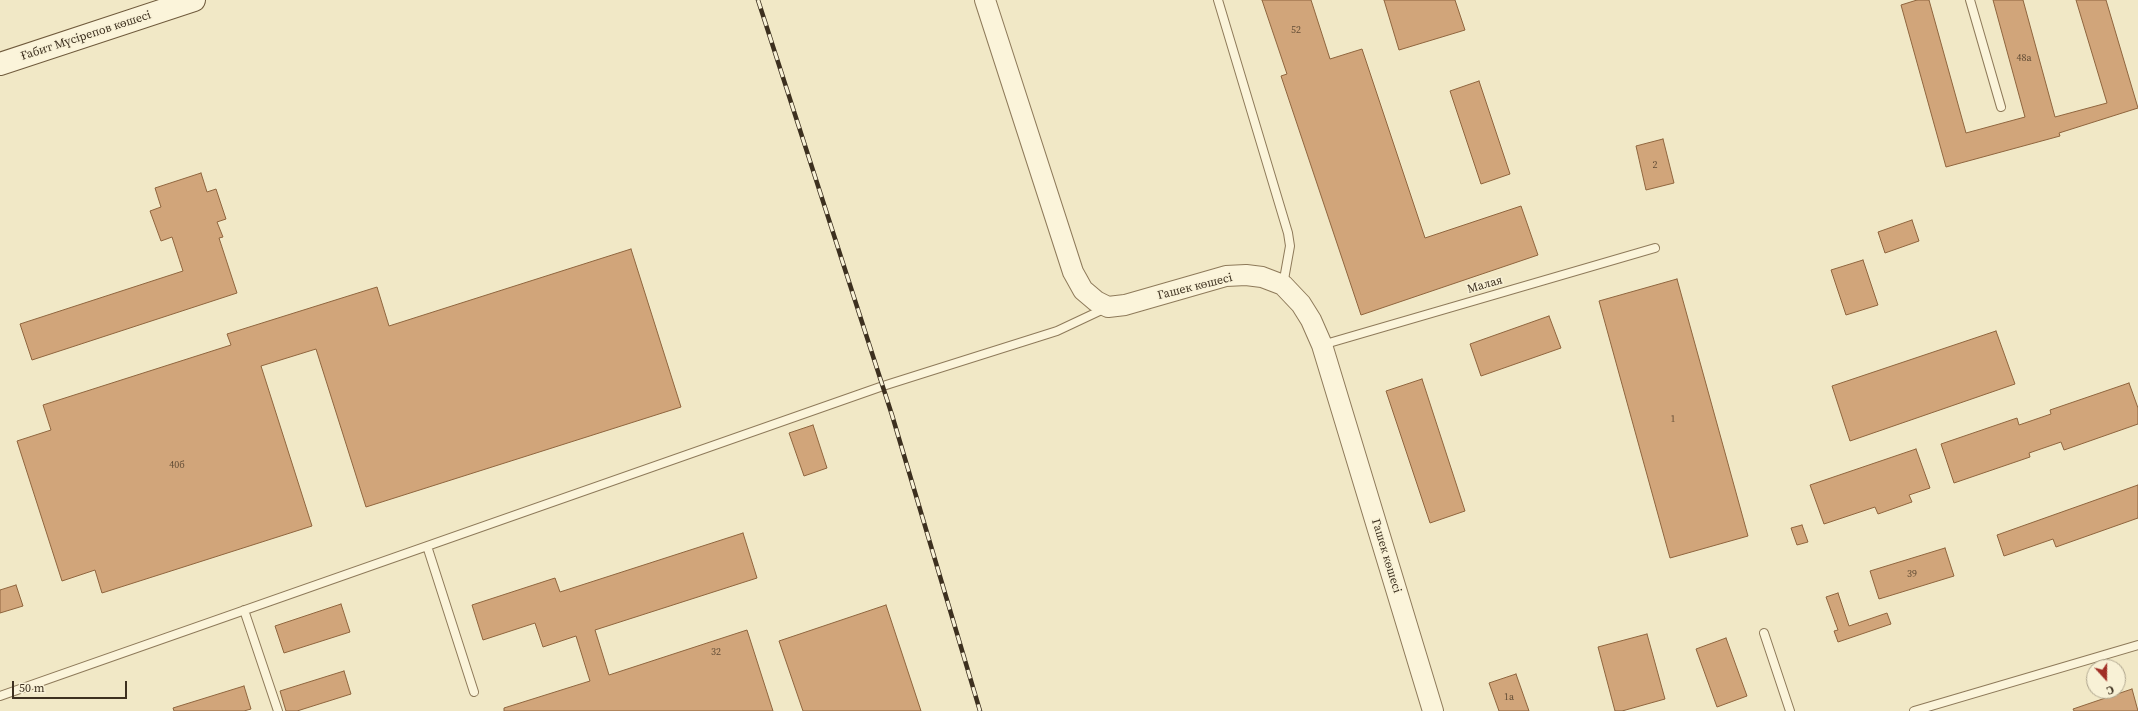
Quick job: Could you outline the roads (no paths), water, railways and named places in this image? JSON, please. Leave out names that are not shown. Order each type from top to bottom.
[{"type":"main road","name":"Ғабит Мүсірепов көшесі","points":[[0,64],[194,0]]},
{"type":"street","points":[[985,0],[1073,272],[1083,290],[1096,301],[1108,307]]},
{"type":"street","name":"Гашек көшесі","points":[[1108,307],[1125,305],[1226,276],[1246,275],[1262,277],[1283,285],[1301,304],[1311,320],[1322,345],[1433,711]]},
{"type":"lane","points":[[1218,0],[1288,233],[1290,246],[1283,285]]},
{"type":"lane","points":[[1970,0],[2001,107]]},
{"type":"lane","name":"Малая","points":[[1322,345],[1655,248]]},
{"type":"lane","points":[[0,696],[883,386],[1057,331],[1108,307]]},
{"type":"lane","points":[[427,546],[474,692]]},
{"type":"lane","points":[[244,610],[278,711]]},
{"type":"lane","points":[[1764,633],[1790,711]]},
{"type":"lane","points":[[1914,711],[2138,645]]},
{"type":"railway","points":[[758,0],[892,415],[980,711]]}]
